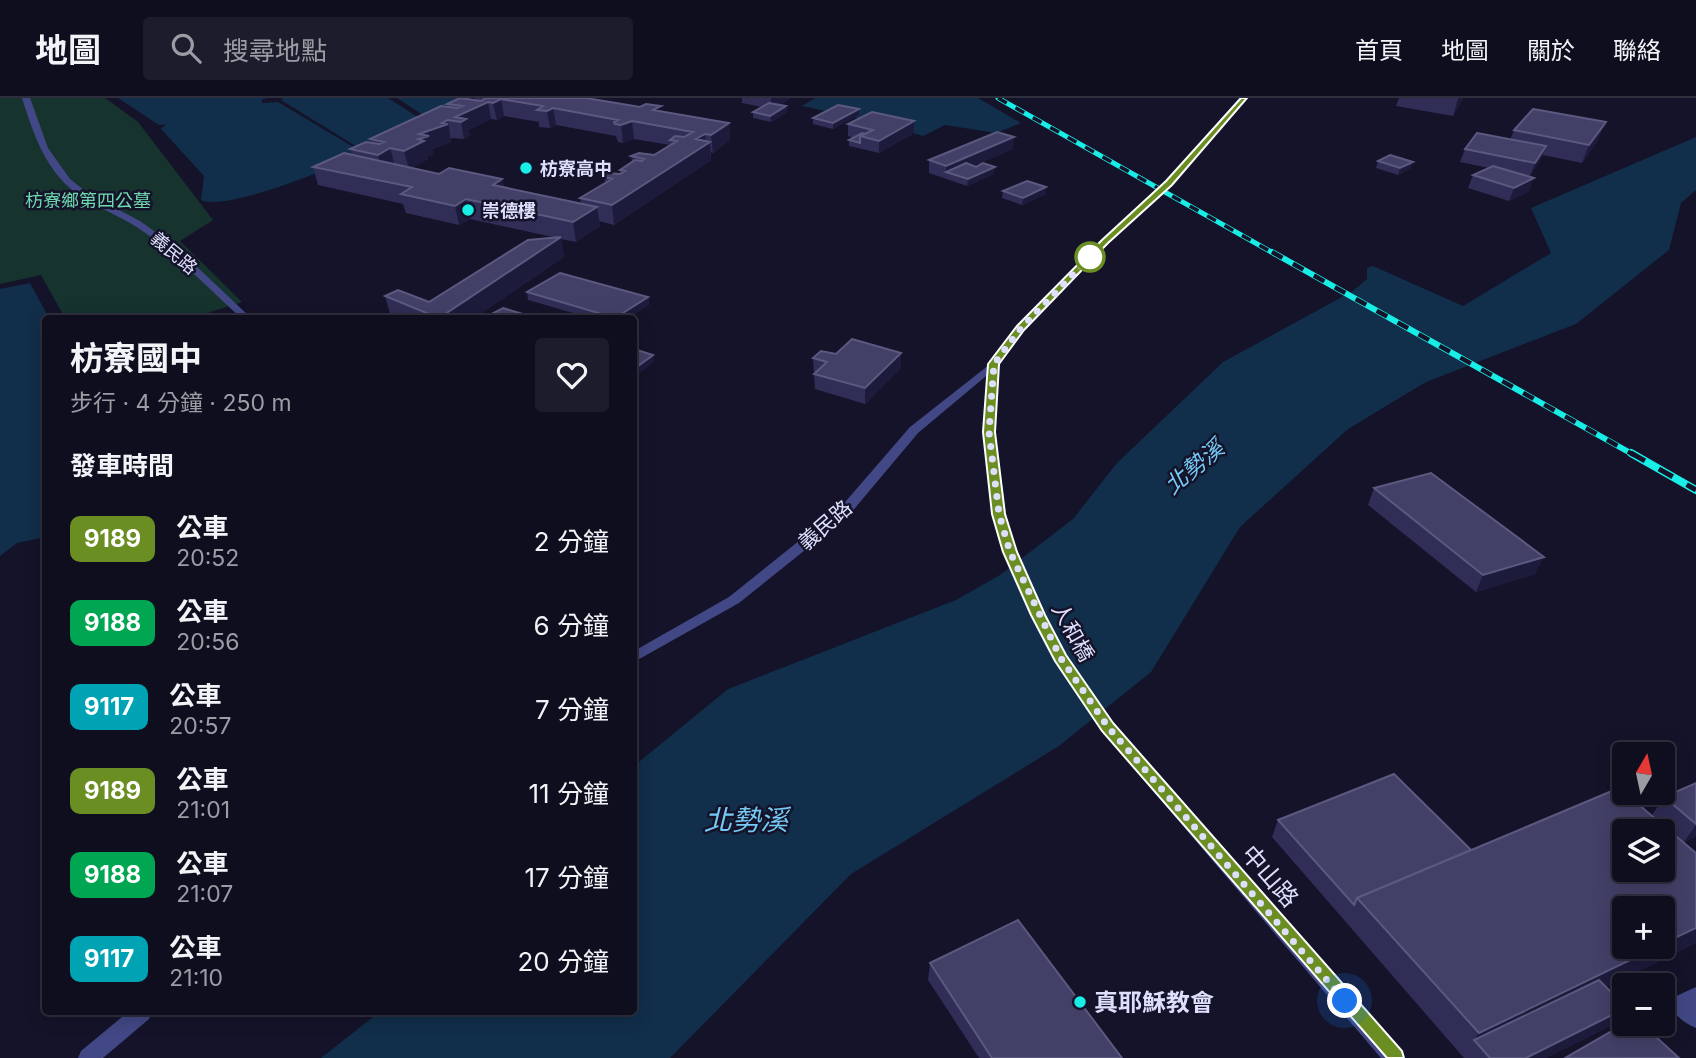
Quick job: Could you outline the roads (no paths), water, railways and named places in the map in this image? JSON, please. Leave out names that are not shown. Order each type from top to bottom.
[{"type":"street","name":"義民路","points":[[26,98],[36,134],[52,165],[76,189],[152,233],[181,256],[243,315]]},
{"type":"street","points":[[994,364],[1021,328],[1105,242],[1169,183],[1244,98]]},
{"type":"street","name":"義民路","points":[[637,655],[734,600],[845,511],[914,430],[994,364]]},
{"type":"street","name":"人和橋","points":[[994,364],[989,432],[999,514],[1010,552],[1060,657],[1108,727]]},
{"type":"street","name":"中山路","points":[[1108,727],[1394,1058]]},
{"type":"street","points":[[1687,1000],[1696,1019]]},
{"type":"street","points":[[88,1058],[138,1015]]},
{"type":"water","points":[[118,98],[267,98],[262,100],[262,103],[278,102],[365,154],[257,194],[234,200],[201,200],[204,176],[161,129],[166,124],[159,125]]},
{"type":"water","points":[[388,98],[424,121],[367,153],[281,100]]},
{"type":"water","points":[[397,98],[460,98],[467,103],[429,119]]},
{"type":"water","points":[[815,98],[978,98],[1021,123],[996,133],[945,125],[923,136],[880,123],[802,106]]},
{"type":"water","name":"北勢溪","points":[[1696,137],[1696,190],[1681,203],[1669,250],[1576,324],[1426,382],[1348,429],[1240,527],[1151,672],[1059,746],[851,874],[670,1058],[321,1058],[374,1015],[637,1015],[637,764],[728,689],[956,600],[1000,575],[1073,519],[1117,463],[1223,362],[1353,291],[1367,279],[1367,268],[1373,266],[1463,306],[1551,253],[1531,208]]},
{"type":"water","points":[[30,283],[47,315],[42,315],[42,538],[17,543],[0,556],[0,289]]},
{"type":"railway","points":[[998,98],[1275,254]]},
{"type":"railway","points":[[1272,252],[1634,455]]},
{"type":"railway","points":[[1631,453],[1696,490]]},
{"type":"place","name":"枋寮高中","points":[[526,168]]},
{"type":"place","name":"崇德樓","points":[[468,210]]},
{"type":"place","name":"真耶穌教會","points":[[1080,1002]]},
{"type":"park label","name":"枋寮鄉第四公墓","points":[[88,200]]}]
